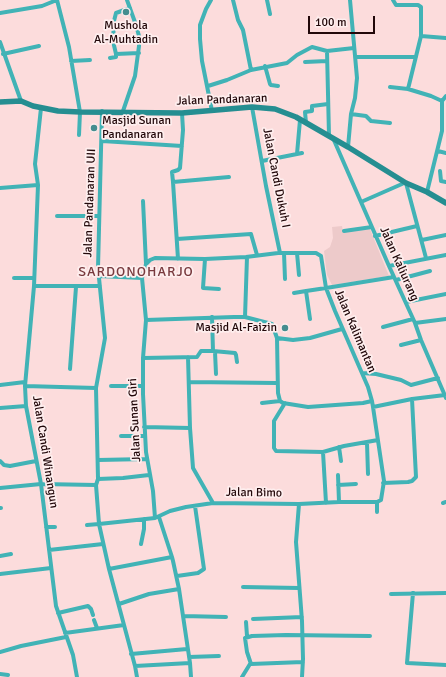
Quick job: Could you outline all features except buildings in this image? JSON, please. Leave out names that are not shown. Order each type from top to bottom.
[{"type":"main road","name":"Jalan Pandanaran","points":[[0,102],[21,101],[41,108],[58,111],[80,112],[123,111],[182,113],[252,107],[275,109],[290,114],[331,137],[404,184],[427,192],[446,203]]},
{"type":"street","points":[[0,12],[37,7],[57,0],[71,61],[80,112],[79,135]]},
{"type":"street","points":[[123,111],[135,76],[139,53],[139,36],[127,0]]},
{"type":"street","points":[[211,0],[200,25],[200,39],[202,61],[212,111]]},
{"type":"street","points":[[234,0],[238,20],[243,30],[251,70]]},
{"type":"street","points":[[267,0],[270,14]]},
{"type":"street","points":[[348,147],[351,114],[355,98],[357,78],[350,0]]},
{"type":"street","points":[[393,0],[396,5],[420,5]]},
{"type":"street","points":[[408,90],[421,36],[419,0]]},
{"type":"street","points":[[116,54],[113,41],[116,13],[130,8]]},
{"type":"street","points":[[421,36],[446,38]]},
{"type":"street","points":[[0,42],[21,101]]},
{"type":"street","points":[[3,54],[39,46]]},
{"type":"street","points":[[208,86],[251,70],[265,66],[287,63],[297,55],[312,47],[327,51],[354,48]]},
{"type":"street","points":[[327,51],[328,104],[331,137]]},
{"type":"street","points":[[110,58],[116,57],[116,54],[139,53]]},
{"type":"street","points":[[355,57],[416,57]]},
{"type":"street","points":[[71,61],[90,60]]},
{"type":"street","points":[[305,62],[327,61]]},
{"type":"street","points":[[265,66],[271,86],[278,86]]},
{"type":"street","points":[[390,87],[431,96],[442,101]]},
{"type":"street","points":[[427,192],[444,131],[442,101],[446,96]]},
{"type":"street","points":[[306,123],[305,112],[312,111],[312,106],[328,104]]},
{"type":"street","name":"Jalan Candi Dukuh I","points":[[252,107],[282,253],[285,279]]},
{"type":"street","name":"Jalan Candi Winangun","points":[[41,108],[39,138],[35,159],[38,185],[34,286],[25,384],[26,406],[41,484],[54,594],[58,613],[73,655],[77,677]]},
{"type":"street","name":"Jalan Pandanaran UII","points":[[96,485],[98,479],[98,460],[96,388],[105,338],[98,268],[102,112]]},
{"type":"street","points":[[178,259],[173,182],[171,174],[180,168],[182,113]]},
{"type":"street","points":[[351,114],[366,116],[371,121],[390,123]]},
{"type":"street","points":[[297,154],[300,120]]},
{"type":"street","name":"Jalan Kaliurang","points":[[331,137],[388,266],[406,302],[445,396]]},
{"type":"street","points":[[102,141],[182,146]]},
{"type":"street","points":[[438,151],[446,152]]},
{"type":"street","points":[[262,161],[302,153]]},
{"type":"street","points":[[440,171],[440,181],[446,182]]},
{"type":"street","points":[[173,182],[229,177]]},
{"type":"street","points":[[361,202],[404,184],[418,226],[426,258]]},
{"type":"street","points":[[0,188],[38,185]]},
{"type":"street","points":[[99,276],[142,278],[146,264],[143,201]]},
{"type":"street","points":[[57,216],[99,216]]},
{"type":"street","points":[[375,236],[418,226]]},
{"type":"street","points":[[344,231],[372,227]]},
{"type":"street","points":[[177,238],[251,234],[257,255]]},
{"type":"street","points":[[422,240],[446,235]]},
{"type":"street","points":[[146,264],[155,258],[205,259],[247,257],[282,253],[316,253],[321,256],[326,288],[294,293]]},
{"type":"street","points":[[297,253],[299,275]]},
{"type":"street","points":[[388,266],[446,255]]},
{"type":"street","points":[[245,317],[247,257]]},
{"type":"street","points":[[205,259],[203,288],[219,289]]},
{"type":"street","name":"Jalan Kalimantan","points":[[373,407],[362,373],[342,329],[326,288],[395,278],[430,271]]},
{"type":"street","points":[[14,278],[34,278]]},
{"type":"street","name":"Jalan Sunan Giri","points":[[142,278],[146,320],[143,358],[143,386],[144,427],[147,459],[157,517],[172,557],[177,576],[191,677]]},
{"type":"street","points":[[34,286],[100,286]]},
{"type":"street","points":[[70,369],[76,287]]},
{"type":"street","points":[[306,291],[310,319]]},
{"type":"street","points":[[406,302],[446,294]]},
{"type":"street","points":[[212,317],[216,374]]},
{"type":"street","points":[[146,320],[245,317],[272,324],[277,338],[277,383],[283,402],[274,421],[275,450],[322,452],[339,447],[378,440]]},
{"type":"street","points":[[383,327],[414,321],[446,319]]},
{"type":"street","points":[[277,338],[294,340],[310,338],[342,329]]},
{"type":"street","points":[[401,345],[421,340]]},
{"type":"street","points":[[143,358],[198,356],[203,350],[235,353],[237,362]]},
{"type":"street","points":[[188,357],[190,428],[194,471],[213,503]]},
{"type":"street","points":[[362,373],[376,374],[401,380],[410,385],[438,378]]},
{"type":"street","points":[[189,382],[277,383]]},
{"type":"street","points":[[0,385],[25,384],[96,388]]},
{"type":"street","points":[[111,386],[143,386]]},
{"type":"street","points":[[377,512],[377,502],[381,500],[383,483],[373,407],[412,399],[445,396]]},
{"type":"street","points":[[383,483],[408,482],[412,481],[416,477],[412,399]]},
{"type":"street","points":[[262,403],[283,402],[308,407],[372,401]]},
{"type":"street","points":[[0,408],[26,406]]},
{"type":"street","points":[[144,427],[190,428]]},
{"type":"street","points":[[121,436],[145,436]]},
{"type":"street","points":[[368,443],[368,474]]},
{"type":"street","points":[[339,447],[341,461]]},
{"type":"street","points":[[322,452],[326,503]]},
{"type":"street","points":[[98,460],[147,459]]},
{"type":"street","points":[[0,461],[4,465],[10,466],[36,461]]},
{"type":"street","points":[[98,479],[149,475]]},
{"type":"street","points":[[338,475],[339,502]]},
{"type":"street","points":[[0,488],[41,484],[96,485],[98,524],[137,677]]},
{"type":"street","points":[[338,485],[356,484]]},
{"type":"street","name":"Jalan Bimo","points":[[87,525],[157,517],[170,511],[186,507],[213,503],[299,504],[377,502]]},
{"type":"street","points":[[299,504],[296,542],[303,636],[302,677]]},
{"type":"street","points":[[177,576],[198,573],[204,569],[196,506]]},
{"type":"street","points":[[141,544],[144,533],[144,519]]},
{"type":"street","points":[[46,527],[55,527]]},
{"type":"street","points":[[49,550],[103,544]]},
{"type":"street","points":[[0,556],[11,554]]},
{"type":"street","points":[[109,569],[172,557]]},
{"type":"street","points":[[0,574],[51,568]]},
{"type":"street","points":[[243,587],[299,588]]},
{"type":"street","points":[[118,604],[149,594],[179,589]]},
{"type":"street","points":[[413,593],[407,663],[446,665]]},
{"type":"street","points":[[390,594],[446,593]]},
{"type":"street","points":[[58,613],[88,606],[91,609],[97,628]]},
{"type":"street","points":[[183,616],[226,617]]},
{"type":"street","points":[[253,619],[302,617]]},
{"type":"street","points":[[242,677],[250,664],[244,640],[247,636],[246,622]]},
{"type":"street","points":[[0,652],[97,628],[124,624]]},
{"type":"street","points":[[247,636],[370,636]]},
{"type":"street","points":[[131,654],[188,649]]},
{"type":"street","points":[[189,657],[219,656]]},
{"type":"street","points":[[250,664],[303,662]]},
{"type":"street","points":[[135,666],[190,663]]},
{"type":"street","points":[[0,674],[8,675]]},
{"type":"shaded area","points":[[342,226],[343,232],[370,229],[389,276],[332,285],[327,275],[324,251],[330,247],[333,238],[332,227]]},
{"type":"place","name":"Mushola Al-Muhtadin","points":[[126,12]]},
{"type":"place","name":"Masjid Sunan Pandanaran","points":[[94,128]]},
{"type":"place","name":"Masjid Al-Faizin","points":[[285,328]]},
{"type":"district","name":"SARDONOHARJO","points":[[136,272]]}]
